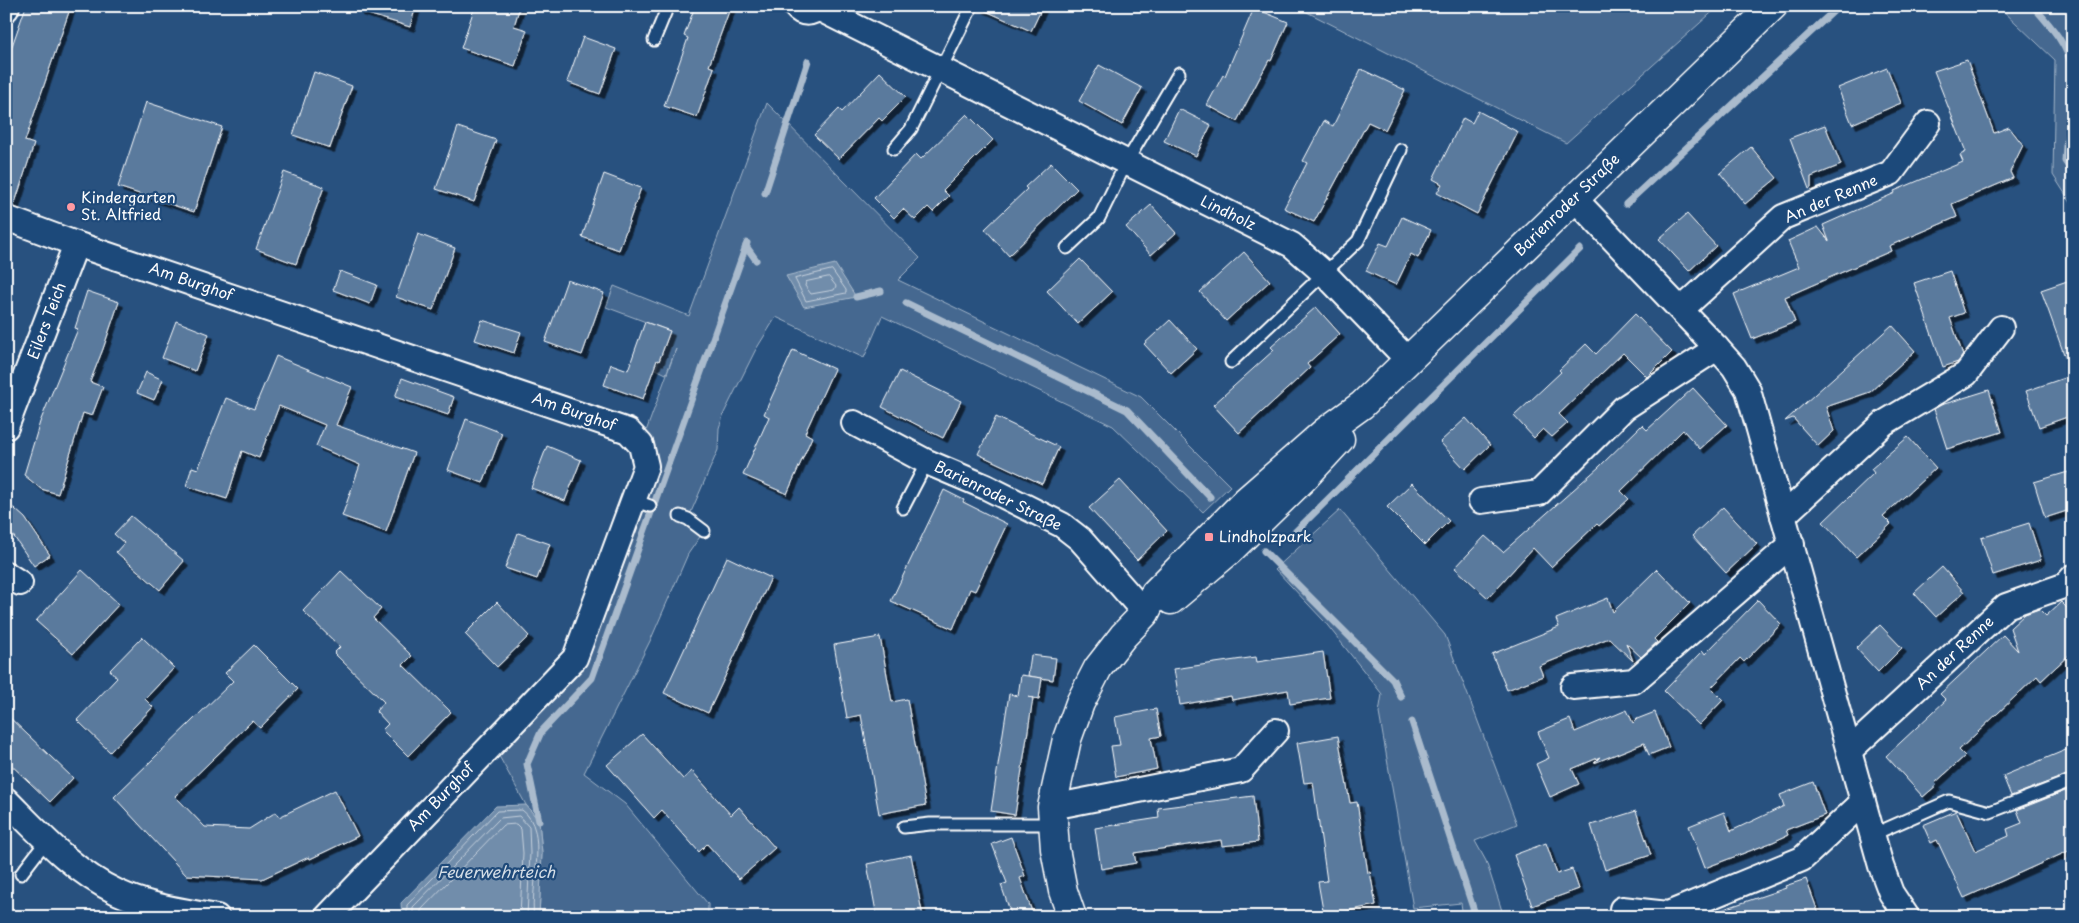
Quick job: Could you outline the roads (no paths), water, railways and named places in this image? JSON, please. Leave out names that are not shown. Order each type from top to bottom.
[{"type":"main road","name":"Barienroder Straße","points":[[1072,917],[1063,891],[1055,849],[1052,816],[1067,739],[1080,703],[1098,668],[1145,613],[1166,603],[1229,551],[1338,442],[1362,405],[1773,6]]},
{"type":"street","name":"Lindholz","points":[[794,6],[801,12],[807,13],[814,12],[818,7],[1126,163],[1292,244],[1324,273],[1408,360]]},
{"type":"street","name":"An der Renne","points":[[1682,310],[1783,217],[1891,173],[1928,122]]},
{"type":"street","points":[[1574,198],[1718,348],[1734,367],[1748,390],[1872,835],[1891,893],[1907,917]]},
{"type":"street","name":"Am Burghof","points":[[6,218],[76,244],[628,431],[640,445],[646,466],[642,503],[575,658],[327,917]]},
{"type":"street","name":"Eilers Teich","points":[[6,427],[76,244]]},
{"type":"street","points":[[1784,516],[1884,423],[1966,374],[2001,328]]},
{"type":"street","points":[[1481,501],[1539,493],[1624,408],[1718,348]]},
{"type":"street","name":"Barienroder Straße","points":[[854,423],[927,462],[986,487],[1062,525],[1080,539],[1145,613]]},
{"type":"street","points":[[1573,687],[1634,681],[1792,544]]},
{"type":"street","name":"An der Renne","points":[[1849,751],[2006,606],[2066,585],[2073,577]]},
{"type":"street","points":[[1052,816],[1241,770],[1276,730]]},
{"type":"street","points":[[6,800],[47,840],[91,877],[150,910],[172,910],[217,917]]},
{"type":"street","points":[[1622,908],[1668,914],[1802,859],[1863,802]]},
{"type":"lane","points":[[654,40],[668,6]]},
{"type":"lane","points":[[894,149],[911,129],[972,6]]},
{"type":"lane","points":[[1067,248],[1099,218],[1126,163],[1179,73]]},
{"type":"lane","points":[[1231,362],[1358,241],[1401,150]]},
{"type":"lane","points":[[903,508],[927,462]]},
{"type":"lane","points":[[680,516],[688,519],[704,531]]},
{"type":"lane","points":[[1872,835],[1949,801],[1990,812],[2073,780]]},
{"type":"lane","points":[[904,827],[1052,816]]},
{"type":"lane","points":[[21,874],[47,840]]},
{"type":"water","points":[[835,264],[856,297],[804,307],[786,276]]},
{"type":"water","name":"Feuerwehrteich","points":[[526,805],[539,821],[542,853],[539,917],[402,917],[401,903],[496,806]]},
{"type":"waterway","points":[[1626,204],[1839,6]]},
{"type":"waterway","points":[[2033,6],[2064,45],[2073,73]]},
{"type":"waterway","points":[[765,193],[808,61]]},
{"type":"waterway","points":[[2073,109],[2065,161],[2073,173]]},
{"type":"waterway","points":[[539,821],[527,764],[541,732],[592,678],[747,243]]},
{"type":"waterway","points":[[746,246],[756,260]]},
{"type":"waterway","points":[[1293,534],[1580,249]]},
{"type":"waterway","points":[[856,297],[881,291]]},
{"type":"waterway","points":[[906,303],[1127,410],[1210,497]]},
{"type":"waterway","points":[[1264,551],[1393,680],[1401,697]]},
{"type":"waterway","points":[[1412,722],[1476,917]]},
{"type":"place","name":"Kindergarten St. Altfried","points":[[71,207]]},
{"type":"place","name":"Lindholzpark","points":[[1209,537]]}]
